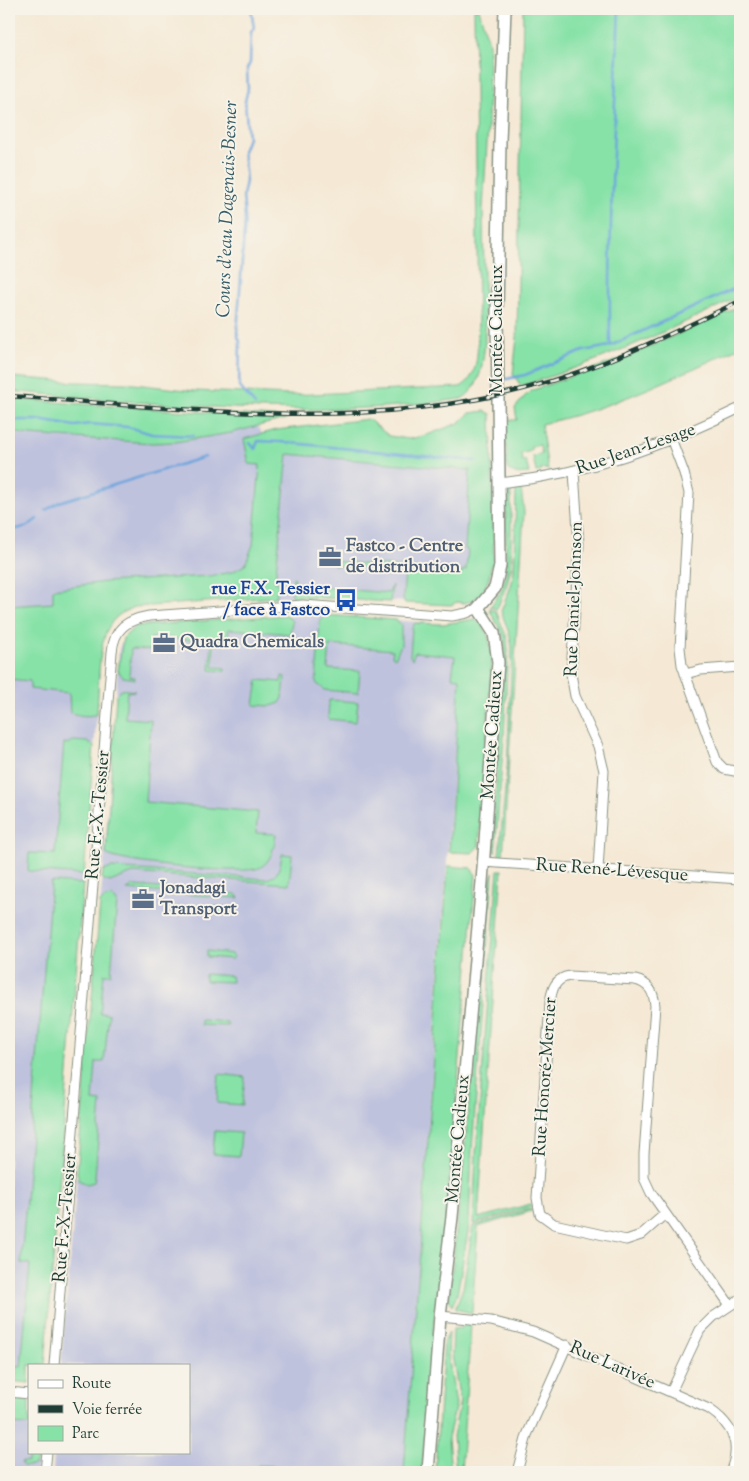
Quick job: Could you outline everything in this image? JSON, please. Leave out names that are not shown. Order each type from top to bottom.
[{"type":"street","name":"Montée Cadieux","points":[[428,1472],[440,1316],[452,1224],[483,862],[498,656],[494,633],[478,608],[492,594],[499,575],[498,250],[505,9]]},
{"type":"street","name":"Rue Jean-Lesage","points":[[499,483],[574,472],[672,440],[740,408]]},
{"type":"street","points":[[672,440],[689,493],[680,648],[685,674],[717,762],[724,768],[740,772]]},
{"type":"street","name":"Rue Daniel-Johnson","points":[[574,472],[579,544],[571,674],[575,696],[598,746],[604,771],[598,870]]},
{"type":"street","name":"Rue F.-X.-Tessier","points":[[54,1364],[112,652],[116,634],[123,625],[133,619],[149,616],[283,606],[452,616],[467,613],[478,608]]},
{"type":"street","points":[[685,674],[701,670],[740,666]]},
{"type":"street","name":"Rue René-Lévesque","points":[[483,862],[740,879]]},
{"type":"street","name":"Rue Honoré-Mercier","points":[[665,1214],[641,1235],[626,1240],[554,1224],[540,1214],[537,1198],[550,1002],[554,984],[563,977],[582,976],[635,980],[644,983],[652,991],[655,1006],[644,1172],[648,1188],[730,1305]]},
{"type":"street","points":[[671,1392],[700,1330],[713,1316],[740,1299]]},
{"type":"street","name":"Rue Larivée","points":[[440,1316],[502,1323],[567,1345],[709,1409],[727,1423],[736,1447],[730,1472]]},
{"type":"street","points":[[517,1472],[526,1436],[567,1345]]},
{"type":"street","points":[[9,1392],[28,1394]]},
{"type":"street","points":[[45,1472],[47,1454]]},
{"type":"shaded area","points":[[256,424],[274,453],[493,472],[494,564],[491,565],[490,579],[482,592],[469,602],[464,604],[457,602],[451,605],[304,595],[264,598],[108,599],[9,606],[9,434],[152,443],[175,442],[231,433]]},
{"type":"shaded area","points":[[320,614],[443,624],[454,623],[462,649],[404,1472],[360,1472],[258,1465],[257,1472],[53,1472],[54,1454],[190,1454],[190,1364],[61,1364],[106,837],[119,649],[123,638],[136,626]]},
{"type":"shaded area","points":[[9,668],[100,673],[45,1364],[28,1364],[28,1383],[9,1381]]},
{"type":"shaded area","points":[[9,1399],[28,1401],[28,1454],[38,1454],[36,1472],[9,1472]]},
{"type":"green space","points":[[9,9],[12,9],[9,96]]},
{"type":"green space","points":[[474,9],[479,9],[489,44],[488,127],[483,209],[485,342],[480,374],[473,389],[468,394],[461,399],[404,406],[291,410],[178,405],[9,391],[9,372],[11,377],[75,382],[125,383],[195,391],[291,395],[460,387],[467,382],[475,368],[478,341]]},
{"type":"green space","points":[[523,9],[740,9],[740,296],[632,346],[521,386],[513,374],[517,337]]},
{"type":"green space","points":[[740,306],[740,347],[667,381],[618,401],[567,418],[541,424],[548,470],[542,468],[542,471],[536,472],[533,456],[542,454],[540,445],[531,447],[531,451],[521,454],[522,461],[526,461],[529,473],[515,474],[507,469],[505,420],[517,420],[515,408],[533,390],[629,356]]},
{"type":"green space","points":[[9,399],[289,418],[231,433],[175,442],[152,443],[30,435],[9,432]]},
{"type":"green space","points":[[485,411],[491,414],[494,564],[491,565],[486,586],[471,601],[465,603],[457,602],[451,605],[405,603],[403,598],[405,571],[334,565],[335,561],[462,573],[463,570],[466,570],[468,550],[465,549],[470,470],[288,454],[275,582],[279,583],[276,597],[135,607],[121,614],[110,625],[103,644],[99,668],[97,714],[94,715],[87,716],[70,712],[69,693],[30,689],[30,681],[9,679],[9,606],[53,603],[53,589],[105,582],[209,576],[232,572],[245,565],[253,545],[260,465],[249,464],[244,439],[276,430],[368,419],[389,436],[409,439],[427,435],[459,423],[470,413]]},
{"type":"green space","points":[[516,488],[521,488],[524,512],[503,857],[499,855],[507,767],[512,648],[510,636],[501,611],[511,586],[514,570]]},
{"type":"green space","points":[[511,490],[511,567],[507,584],[497,609],[490,607],[501,591],[506,574],[506,499]]},
{"type":"green space","points":[[293,577],[295,578],[295,585],[389,593],[392,585],[390,602],[292,596]]},
{"type":"green space","points":[[489,609],[496,611],[507,638],[508,650],[504,737],[495,853],[492,844],[505,646],[502,633]]},
{"type":"green space","points":[[286,615],[292,621],[290,634],[229,629],[228,636],[221,636],[220,643],[214,643],[213,667],[225,668],[225,671],[210,670],[212,642],[157,637],[151,638],[151,650],[131,649],[129,676],[135,677],[135,679],[123,677],[118,671],[123,638],[136,626]]},
{"type":"green space","points":[[325,615],[397,620],[401,625],[401,645],[395,658],[392,656],[393,650],[330,645],[328,669],[360,671],[358,693],[325,690],[316,683],[320,622]]},
{"type":"green space","points":[[475,619],[480,622],[486,631],[492,658],[479,846],[472,853],[449,852],[460,678],[452,677],[455,656],[415,652],[412,659],[410,656],[412,628],[415,623],[443,624]]},
{"type":"green space","points":[[282,676],[285,677],[283,698],[280,703],[271,706],[254,705],[258,680],[281,682]]},
{"type":"green space","points":[[121,689],[135,691],[127,692],[125,718],[151,720],[145,802],[258,812],[256,833],[276,834],[272,854],[267,862],[259,868],[249,870],[208,869],[157,865],[116,858],[106,854],[116,695]]},
{"type":"green space","points":[[329,700],[358,702],[356,722],[328,719]]},
{"type":"green space","points":[[74,741],[88,742],[94,746],[84,875],[28,871],[29,853],[55,854],[64,742],[66,744]]},
{"type":"green space","points":[[282,854],[292,855],[289,884],[133,873],[110,882],[102,879],[103,871],[111,868],[266,879],[274,876],[276,873]]},
{"type":"green space","points":[[448,866],[471,868],[476,875],[446,1217],[433,1330],[422,1472],[404,1472]]},
{"type":"green space","points":[[498,870],[502,870],[478,1218],[531,1204],[531,1207],[473,1224],[476,1152]]},
{"type":"green space","points":[[493,872],[472,1150],[469,1226],[457,1295],[452,1306],[449,1299],[489,883]]},
{"type":"green space","points":[[51,882],[83,884],[45,1364],[28,1364],[28,1383],[9,1381],[9,1366],[21,1367],[30,1264],[21,1263]]},
{"type":"green space","points":[[134,886],[236,894],[239,898],[127,890]]},
{"type":"green space","points":[[112,897],[117,901],[111,974],[104,974],[100,1013],[109,1014],[104,1062],[96,1062],[93,1101],[101,1102],[95,1177],[94,1182],[87,1184],[80,1181],[77,1173],[100,903],[105,898]]},
{"type":"green space","points":[[211,906],[236,908],[237,915],[210,913]]},
{"type":"green space","points":[[207,951],[232,954],[234,957],[232,959],[207,957]]},
{"type":"green space","points":[[205,974],[231,976],[232,982],[205,981]]},
{"type":"green space","points":[[201,1020],[227,1022],[228,1026],[201,1025]]},
{"type":"green space","points":[[219,1074],[245,1077],[242,1105],[217,1103]]},
{"type":"green space","points":[[215,1131],[241,1133],[239,1156],[213,1154]]},
{"type":"green space","points":[[531,1209],[532,1211],[478,1227],[472,1313],[455,1309],[463,1288],[473,1226]]},
{"type":"green space","points":[[463,1325],[471,1325],[461,1472],[456,1472],[453,1436],[460,1401],[452,1355],[453,1329],[461,1328]]},
{"type":"green space","points":[[449,1332],[448,1355],[456,1404],[448,1438],[451,1472],[435,1472],[444,1342]]},
{"type":"green space","points":[[9,1399],[28,1401],[28,1425],[9,1424]]},
{"type":"green space","points":[[29,1454],[38,1454],[37,1462],[32,1466],[23,1466],[21,1462],[28,1462]]},
{"type":"green space","points":[[258,1465],[360,1472],[257,1472]]},
{"type":"waterway","name":"Cours d'eau Dagenais-Besner","points":[[251,9],[254,28],[251,32],[250,63],[247,69],[248,89],[245,101],[248,138],[243,151],[246,181],[243,196],[245,218],[237,333],[240,342],[239,386],[255,405]]},
{"type":"waterway","points":[[619,9],[611,219],[610,346],[740,286]]},
{"type":"waterway","points":[[740,78],[738,138],[740,177]]},
{"type":"waterway","points":[[502,380],[525,375],[583,351],[610,346]]},
{"type":"waterway","points":[[9,420],[38,420],[75,426],[90,424],[128,427],[152,434],[193,436]]},
{"type":"waterway","points":[[250,443],[255,449],[258,441],[281,442],[475,461]]},
{"type":"waterway","points":[[46,510],[59,502],[205,457]]},
{"type":"waterway","points":[[9,531],[28,526],[37,519]]},
{"type":"railway","points":[[9,396],[204,411],[269,413],[399,410],[463,402],[527,388],[582,371],[688,326],[740,301]]},
{"type":"place","name":"Fastco - Centre de distribution","points":[[330,557]]},
{"type":"place","name":"rue F.X. Tessier / face à Fastco","points":[[346,600]]},
{"type":"place","name":"Quadra Chemicals","points":[[164,643]]},
{"type":"place","name":"Jonadagi Transport","points":[[143,899]]}]
